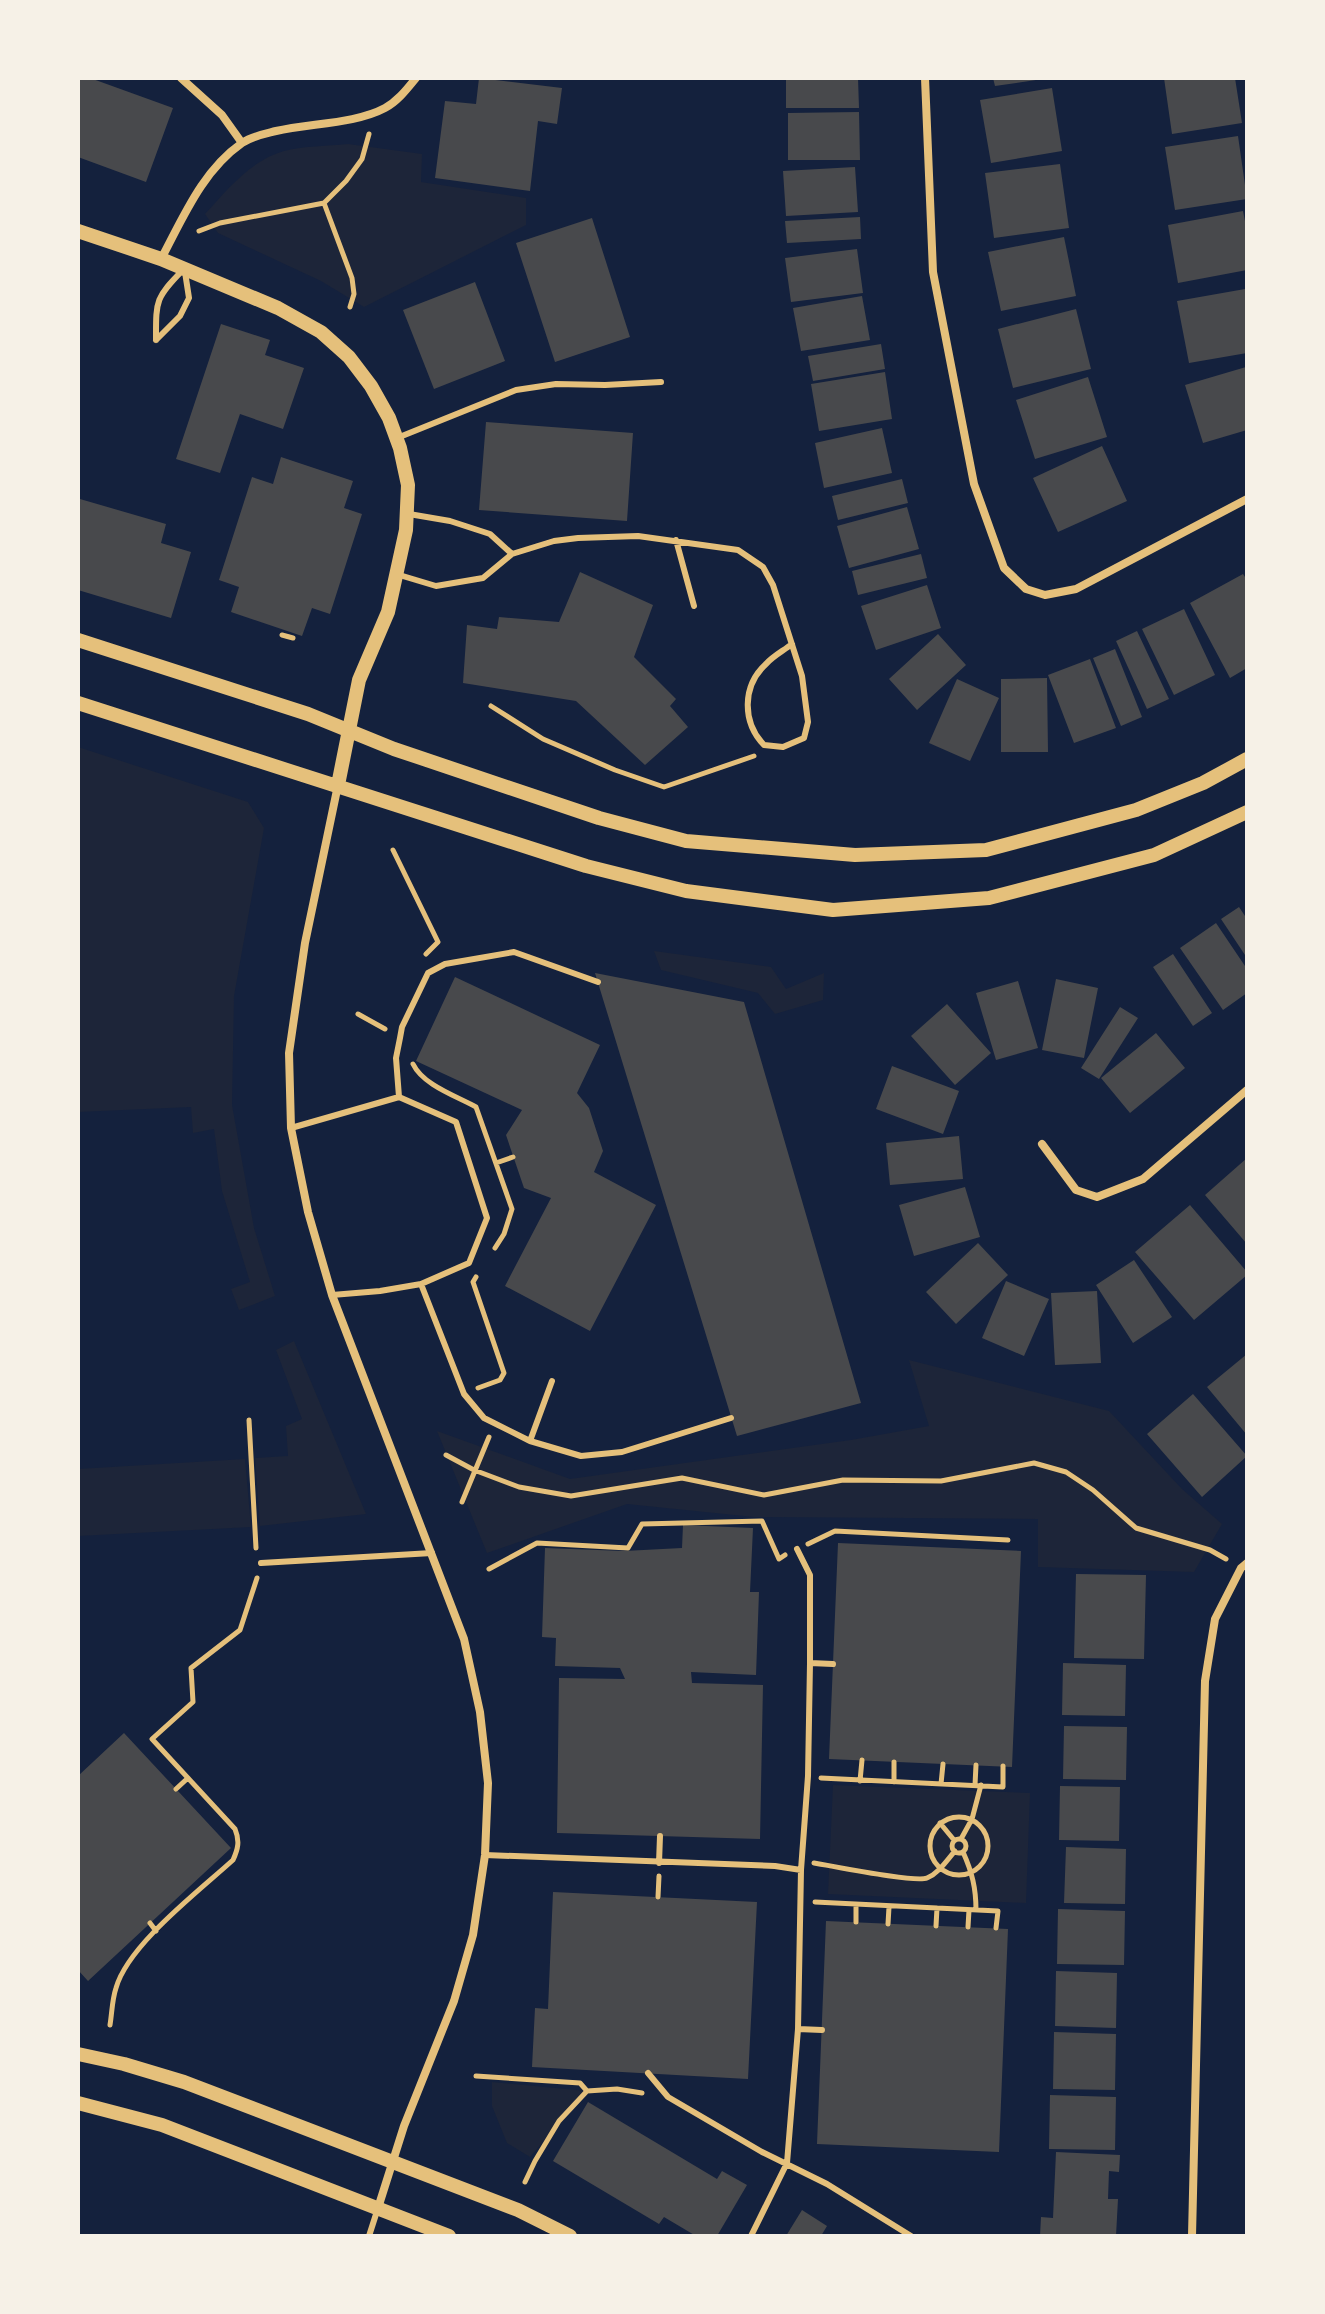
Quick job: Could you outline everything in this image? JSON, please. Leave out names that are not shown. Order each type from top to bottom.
[{"type":"street","points":[[181,78],[222,115],[242,143]]},
{"type":"street","points":[[161,259],[199,188],[242,143],[256,136],[358,117],[386,108],[416,78]]},
{"type":"street","points":[[925,78],[933,272],[974,484],[1004,568],[1026,589],[1045,595],[1076,589],[1247,499]]},
{"type":"street","points":[[78,231],[161,259],[278,308],[321,332],[349,357],[371,386],[397,438],[408,485],[406,530],[388,612],[359,680],[305,943],[289,1053],[291,1128],[308,1212],[332,1295],[464,1639],[480,1712],[488,1783],[485,1855],[473,1935],[454,2001],[404,2126],[378,2208]]},
{"type":"street","points":[[78,640],[308,714],[394,749],[599,818],[686,841],[855,855],[986,850],[1136,810],[1203,783],[1247,759]]},
{"type":"street","points":[[78,703],[586,866],[686,891],[833,910],[989,898],[1154,855],[1247,812]]},
{"type":"street","points":[[1042,1144],[1076,1190],[1097,1197],[1143,1179],[1247,1090]]},
{"type":"street","points":[[1192,2236],[1205,1681],[1215,1619],[1244,1565]]},
{"type":"street","points":[[78,2054],[184,2082],[518,2210],[570,2236]]},
{"type":"street","points":[[78,2103],[162,2125],[449,2236]]},
{"type":"lane","points":[[184,269],[189,298],[180,316],[156,340],[156,307],[164,289],[184,269]]},
{"type":"lane","points":[[397,438],[516,390],[556,384],[661,382]]},
{"type":"lane","points":[[407,514],[450,521],[490,534],[512,554]]},
{"type":"lane","points":[[396,574],[436,586],[483,578],[512,554],[554,541],[578,538],[638,536],[738,550],[763,567],[773,585],[792,644],[802,676],[808,722],[804,738],[781,747],[764,745],[756,737],[747,712],[750,687],[764,665],[792,644]]},
{"type":"lane","points":[[676,540],[694,606]]},
{"type":"lane","points":[[399,1097],[396,1058],[402,1027],[428,973],[445,964],[514,952],[598,982]]},
{"type":"lane","points":[[291,1128],[399,1097],[456,1122],[487,1218],[469,1263],[421,1284],[332,1295]]},
{"type":"lane","points":[[421,1284],[464,1394],[484,1418],[530,1441],[581,1456],[622,1452],[731,1418]]},
{"type":"lane","points":[[530,1441],[552,1381]]},
{"type":"lane","points":[[751,2236],[787,2163],[798,2029],[801,1870],[808,1776],[810,1575],[797,1549]]},
{"type":"lane","points":[[259,1562],[432,1553]]},
{"type":"lane","points":[[810,1663],[833,1664]]},
{"type":"lane","points":[[659,1863],[660,1836]]},
{"type":"lane","points":[[485,1855],[775,1866],[801,1870]]},
{"type":"lane","points":[[798,2029],[822,2030]]},
{"type":"lane","points":[[648,2073],[668,2097],[762,2152],[827,2184],[911,2236]]},
{"type":"lane","points":[[369,2236],[378,2208]]},
{"type":"path","points":[[199,231],[220,223],[324,203],[362,159],[369,134]]},
{"type":"path","points":[[324,203],[352,278],[354,294],[350,307]]},
{"type":"path","points":[[282,635],[293,638]]},
{"type":"path","points":[[491,706],[543,739],[664,787],[781,747]]},
{"type":"path","points":[[393,850],[438,942],[425,955]]},
{"type":"path","points":[[385,1029],[391,1016]]},
{"type":"path","points":[[496,1163],[513,1157]]},
{"type":"path","points":[[249,1420],[259,1562]]},
{"type":"path","points":[[462,1502],[495,1424]]},
{"type":"path","points":[[446,1455],[474,1470],[519,1487],[571,1496],[682,1478],[764,1495],[843,1480],[941,1481],[1034,1463],[1066,1472],[1093,1490],[1136,1528],[1210,1550],[1244,1565]]},
{"type":"path","points":[[489,1569],[537,1543],[628,1548],[642,1524],[762,1521],[779,1559],[835,1531],[1008,1540]]},
{"type":"path","points":[[110,2025],[116,1987],[128,1962],[156,1931],[233,1860],[237,1851],[239,1838],[235,1829],[152,1739],[193,1702],[191,1668],[240,1630],[258,1577]]},
{"type":"path","points":[[860,1781],[862,1760]]},
{"type":"path","points":[[894,1762],[894,1782]]},
{"type":"path","points":[[941,1784],[943,1764]]},
{"type":"path","points":[[955,1851],[952,1848],[972,1819],[978,1785],[976,1765]]},
{"type":"path","points":[[808,1776],[1003,1787],[1003,1766]]},
{"type":"path","points":[[176,1789],[188,1778]]},
{"type":"path","points":[[957,1816],[972,1819],[981,1827],[988,1845],[983,1863],[972,1872],[956,1875],[941,1868],[933,1859],[930,1841],[940,1823],[957,1816]]},
{"type":"path","points":[[940,1823],[967,1845],[963,1852]]},
{"type":"path","points":[[802,1861],[909,1879],[926,1879],[941,1868],[955,1851]]},
{"type":"path","points":[[955,1851],[963,1852]]},
{"type":"path","points":[[963,1852],[976,1892],[968,1927]]},
{"type":"path","points":[[802,1901],[998,1911],[996,1928]]},
{"type":"path","points":[[856,1905],[856,1922]]},
{"type":"path","points":[[888,1924],[889,1907]]},
{"type":"path","points":[[936,1926],[937,1908]]},
{"type":"path","points":[[150,1923],[156,1931]]},
{"type":"path","points":[[476,2076],[580,2083],[587,2091]]},
{"type":"path","points":[[525,2182],[559,2121],[587,2091],[617,2089],[668,2097]]},
{"type":"shaded area","points":[[348,144],[422,154],[421,182],[526,198],[526,225],[364,307],[321,281],[218,233],[205,214],[240,177],[272,155],[300,148]]},
{"type":"shaded area","points":[[78,747],[248,802],[264,828],[234,996],[232,1105],[254,1228],[275,1296],[239,1310],[231,1289],[250,1282],[222,1191],[214,1129],[193,1133],[191,1107],[78,1112]]},
{"type":"shaded area","points":[[654,951],[771,967],[786,989],[824,973],[823,1000],[775,1014],[758,993],[661,970]]},
{"type":"shaded area","points":[[294,1341],[366,1514],[260,1526],[255,1458],[288,1456],[286,1426],[302,1419],[276,1350]]},
{"type":"shaded area","points":[[909,1360],[1109,1411],[1182,1489],[1222,1524],[1194,1572],[1038,1567],[1038,1519],[754,1517],[627,1504],[487,1553],[437,1431],[570,1479],[851,1440],[929,1426]]},
{"type":"shaded area","points":[[245,1459],[251,1527],[78,1536],[78,1469]]},
{"type":"shaded area","points":[[833,1785],[1030,1793],[1026,1903],[828,1894]]},
{"type":"shaded area","points":[[492,2082],[587,2091],[530,2157],[507,2143],[492,2106]]},
{"type":"building","points":[[78,78],[90,78],[173,108],[146,182],[78,157]]},
{"type":"building","points":[[479,78],[562,88],[557,124],[538,121],[530,191],[435,178],[445,101],[476,104]]},
{"type":"building","points":[[786,78],[858,78],[859,108],[786,108]]},
{"type":"building","points":[[993,78],[1036,78],[1036,80],[995,86]]},
{"type":"building","points":[[1164,78],[1235,78],[1242,123],[1172,134]]},
{"type":"building","points":[[1052,88],[1062,151],[991,163],[980,100]]},
{"type":"building","points":[[859,112],[860,160],[788,160],[788,113]]},
{"type":"building","points":[[1238,136],[1247,199],[1175,210],[1165,147]]},
{"type":"building","points":[[1060,164],[1069,228],[994,238],[985,173]]},
{"type":"building","points":[[855,167],[858,212],[786,216],[783,171]]},
{"type":"building","points":[[1243,211],[1247,231],[1247,270],[1178,283],[1168,225]]},
{"type":"building","points":[[860,217],[861,239],[787,243],[785,221]]},
{"type":"building","points":[[592,218],[630,337],[555,362],[516,243]]},
{"type":"building","points":[[1064,237],[1076,296],[1001,311],[988,252]]},
{"type":"building","points":[[857,249],[863,293],[791,302],[785,258]]},
{"type":"building","points":[[475,282],[505,361],[434,389],[403,310]]},
{"type":"building","points":[[1245,289],[1247,353],[1189,363],[1177,301]]},
{"type":"building","points":[[862,296],[870,340],[801,351],[793,308]]},
{"type":"building","points":[[1076,309],[1091,369],[1013,388],[998,329]]},
{"type":"building","points":[[221,324],[270,340],[265,355],[304,368],[283,429],[240,414],[220,473],[176,459]]},
{"type":"building","points":[[881,344],[885,369],[813,381],[808,356]]},
{"type":"building","points":[[1246,367],[1247,430],[1203,443],[1185,385]]},
{"type":"building","points":[[885,372],[892,419],[819,431],[811,384]]},
{"type":"building","points":[[1088,377],[1107,437],[1035,459],[1016,400]]},
{"type":"building","points":[[486,422],[633,433],[627,521],[479,510]]},
{"type":"building","points":[[882,428],[892,473],[824,488],[815,443]]},
{"type":"building","points":[[1102,446],[1127,501],[1058,532],[1033,478]]},
{"type":"building","points":[[281,457],[353,481],[344,508],[362,514],[330,614],[312,608],[302,636],[231,612],[239,587],[219,580],[252,477],[273,484]]},
{"type":"building","points":[[902,479],[908,503],[838,520],[832,496]]},
{"type":"building","points":[[80,499],[166,524],[161,543],[191,552],[171,618],[78,590]]},
{"type":"building","points":[[907,507],[919,549],[849,568],[837,526]]},
{"type":"building","points":[[921,554],[927,578],[858,595],[852,571]]},
{"type":"building","points":[[580,572],[653,605],[634,657],[676,699],[670,706],[688,727],[645,765],[576,701],[463,683],[467,625],[497,629],[499,617],[559,622]]},
{"type":"building","points":[[1243,574],[1247,580],[1247,668],[1230,678],[1190,603]]},
{"type":"building","points":[[927,585],[941,628],[876,650],[861,606]]},
{"type":"building","points":[[1184,609],[1215,675],[1174,695],[1142,629]]},
{"type":"building","points":[[1137,631],[1169,699],[1147,709],[1116,641]]},
{"type":"building","points":[[938,634],[966,665],[917,710],[889,679]]},
{"type":"building","points":[[1115,649],[1142,717],[1121,726],[1093,658]]},
{"type":"building","points":[[1090,659],[1116,728],[1074,743],[1048,675]]},
{"type":"building","points":[[1047,678],[1048,752],[1001,752],[1001,679]]},
{"type":"building","points":[[957,679],[999,698],[970,761],[929,743]]},
{"type":"building","points":[[1239,907],[1247,919],[1247,958],[1221,919]]},
{"type":"building","points":[[1216,923],[1247,969],[1247,993],[1223,1010],[1180,948]]},
{"type":"building","points":[[1173,954],[1212,1013],[1193,1026],[1153,967]]},
{"type":"building","points":[[595,973],[744,1002],[861,1403],[737,1436]]},
{"type":"building","points":[[455,977],[600,1045],[577,1093],[589,1108],[603,1151],[594,1172],[656,1205],[590,1331],[505,1286],[551,1198],[524,1188],[506,1135],[522,1110],[416,1061]]},
{"type":"building","points":[[1056,979],[1098,988],[1084,1058],[1042,1050]]},
{"type":"building","points":[[1018,981],[1038,1048],[996,1060],[976,993]]},
{"type":"building","points":[[947,1004],[991,1053],[955,1085],[911,1036]]},
{"type":"building","points":[[1120,1007],[1138,1018],[1099,1079],[1081,1068]]},
{"type":"building","points":[[1156,1033],[1185,1068],[1130,1113],[1101,1078]]},
{"type":"building","points":[[892,1066],[959,1091],[943,1134],[876,1109]]},
{"type":"building","points":[[959,1136],[963,1179],[890,1185],[886,1143]]},
{"type":"building","points":[[1247,1158],[1247,1244],[1205,1195]]},
{"type":"building","points":[[965,1187],[980,1237],[914,1256],[899,1205]]},
{"type":"building","points":[[1190,1205],[1247,1272],[1194,1320],[1135,1252]]},
{"type":"building","points":[[978,1243],[1008,1275],[956,1324],[926,1292]]},
{"type":"building","points":[[1134,1260],[1172,1317],[1133,1343],[1096,1285]]},
{"type":"building","points":[[1006,1281],[1049,1299],[1024,1356],[982,1338]]},
{"type":"building","points":[[1097,1291],[1101,1363],[1055,1365],[1051,1293]]},
{"type":"building","points":[[1247,1354],[1247,1435],[1207,1387]]},
{"type":"building","points":[[1193,1394],[1247,1456],[1202,1497],[1147,1434]]},
{"type":"building","points":[[683,1525],[753,1528],[750,1592],[759,1592],[756,1675],[691,1672],[692,1683],[763,1685],[760,1839],[557,1833],[559,1678],[625,1679],[620,1668],[555,1666],[556,1638],[542,1637],[545,1548],[624,1551],[682,1548]]},
{"type":"building","points":[[838,1543],[1021,1551],[1012,1767],[829,1759]]},
{"type":"building","points":[[1076,1574],[1146,1575],[1144,1659],[1074,1658]]},
{"type":"building","points":[[1063,1663],[1126,1665],[1125,1716],[1062,1715]]},
{"type":"building","points":[[1064,1726],[1127,1727],[1126,1780],[1063,1779]]},
{"type":"building","points":[[124,1733],[231,1848],[88,1981],[78,1970],[78,1776]]},
{"type":"building","points":[[1060,1786],[1120,1787],[1119,1841],[1059,1840]]},
{"type":"building","points":[[1066,1847],[1126,1849],[1125,1904],[1064,1903]]},
{"type":"building","points":[[553,1892],[757,1902],[748,2079],[532,2067],[535,2008],[548,2009]]},
{"type":"building","points":[[1058,1909],[1125,1911],[1124,1965],[1057,1964]]},
{"type":"building","points":[[826,1921],[1008,1929],[999,2152],[817,2144]]},
{"type":"building","points":[[1056,1971],[1117,1973],[1116,2028],[1055,2026]]},
{"type":"building","points":[[1054,2032],[1116,2034],[1115,2090],[1053,2089]]},
{"type":"building","points":[[1050,2095],[1116,2097],[1115,2150],[1049,2149]]},
{"type":"building","points":[[588,2102],[717,2179],[722,2171],[747,2185],[717,2236],[696,2236],[664,2217],[659,2224],[553,2161]]},
{"type":"building","points":[[1056,2152],[1120,2155],[1119,2172],[1109,2171],[1108,2199],[1118,2199],[1116,2236],[1040,2236],[1041,2217],[1053,2218]]},
{"type":"building","points":[[802,2210],[827,2226],[821,2236],[786,2236]]}]
